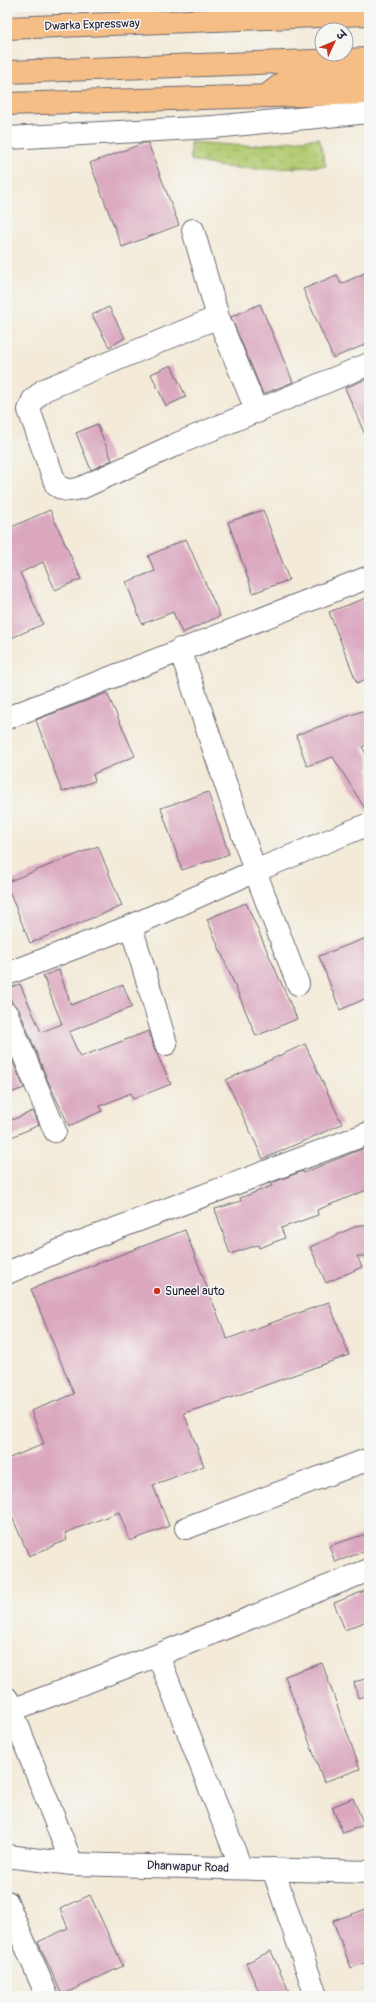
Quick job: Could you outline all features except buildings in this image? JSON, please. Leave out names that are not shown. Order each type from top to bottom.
[{"type":"main road","name":"Dwarka Expressway","points":[[7,28],[369,14]]},
{"type":"main road","points":[[7,72],[369,59]]},
{"type":"main road","points":[[266,96],[291,77],[369,76]]},
{"type":"main road","points":[[7,104],[369,93]]},
{"type":"street","points":[[7,138],[213,127],[369,112]]},
{"type":"street","points":[[193,230],[218,317],[257,412]]},
{"type":"street","points":[[218,317],[44,390],[33,400],[29,410],[56,485],[62,489],[70,491],[81,488],[177,444],[257,412],[369,364]]},
{"type":"street","points":[[9,712],[369,577]]},
{"type":"street","points":[[180,649],[256,871],[298,984]]},
{"type":"street","points":[[7,974],[131,926],[256,871],[369,824]]},
{"type":"street","points":[[131,926],[166,1044]]},
{"type":"street","points":[[7,1014],[55,1131]]},
{"type":"street","points":[[7,1273],[70,1246],[369,1133]]},
{"type":"street","points":[[186,1528],[369,1459]]},
{"type":"street","points":[[72,1864],[9,1704],[158,1655],[369,1570]]},
{"type":"street","points":[[158,1655],[241,1868]]},
{"type":"street","name":"Dhanwapur Road","points":[[7,1856],[72,1864],[369,1872]]},
{"type":"street","points":[[273,1869],[316,1996]]},
{"type":"street","points":[[7,1902],[47,1996]]},
{"type":"green space","points":[[319,138],[326,166],[258,169],[225,167],[191,160],[190,142],[247,146]]},
{"type":"place","name":"Suneel auto","points":[[157,1291]]}]
